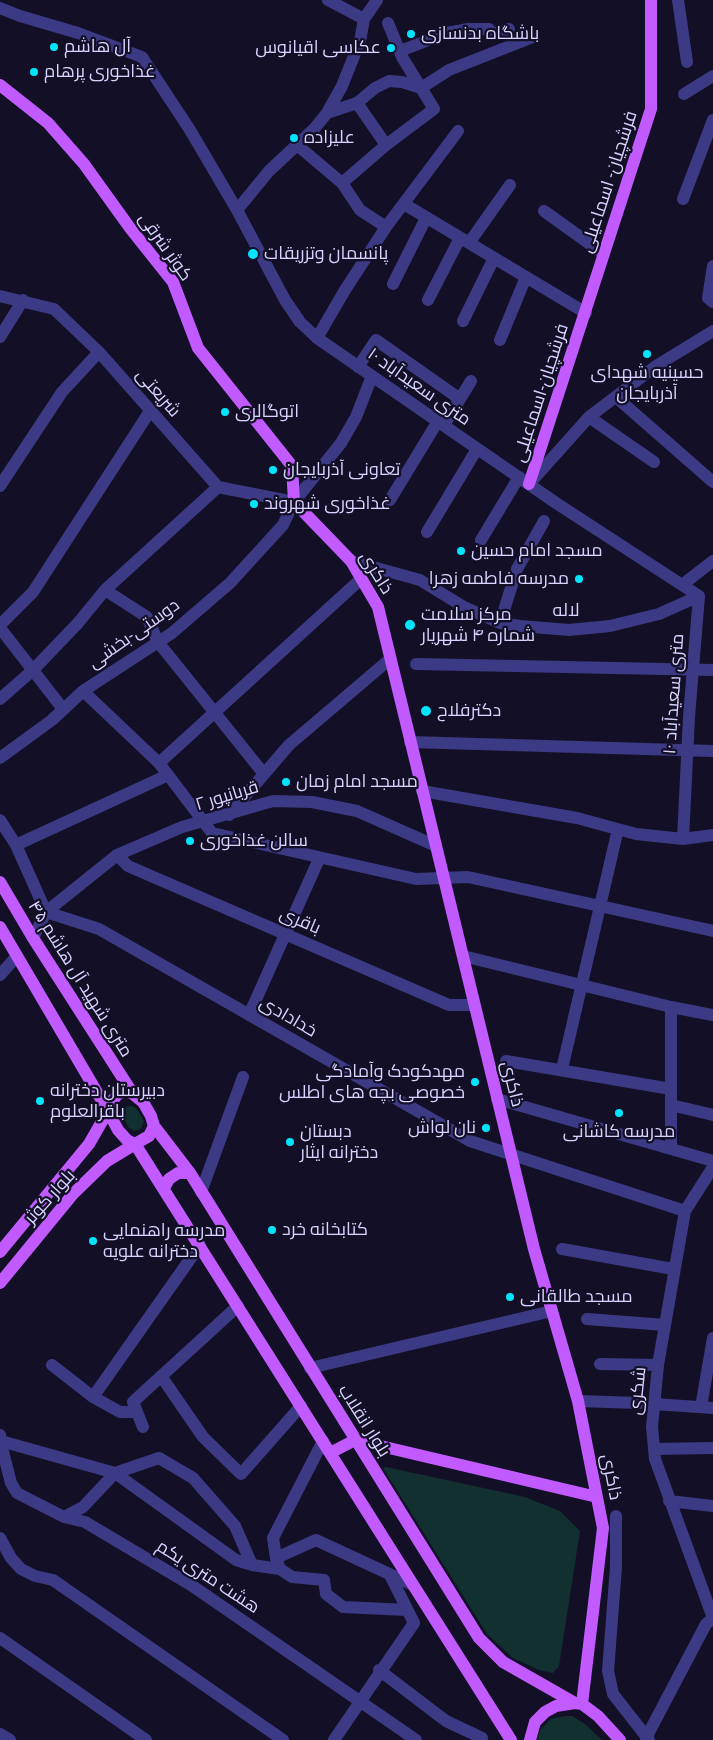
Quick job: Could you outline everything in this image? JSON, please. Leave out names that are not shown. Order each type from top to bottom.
[{"type":"main road","name":"فرشچیان- اسماعیلی","points":[[586,313],[651,109],[651,0]]},
{"type":"main road","name":"کوثر شرقی","points":[[0,85],[48,123],[84,164],[130,228],[173,282],[198,348],[292,466],[294,502]]},
{"type":"main road","name":"فرشچیان-اسماعیلی","points":[[524,481],[586,313]]},
{"type":"main road","name":"ذاکری","points":[[294,502],[351,562],[378,607],[534,1249],[578,1401],[603,1528],[578,1704]]},
{"type":"main road","name":"۴۵ متری شهید آل هاشم","points":[[0,882],[33,938],[133,1094]]},
{"type":"main road","points":[[0,927],[118,1130],[127,1140],[135,1144],[164,1188],[511,1740]]},
{"type":"main road","points":[[108,1111],[111,1102],[118,1094],[125,1091],[133,1094],[143,1102],[154,1126],[149,1136],[135,1144]]},
{"type":"main road","name":"بلوار کوثر","points":[[0,1252],[89,1144],[108,1111]]},
{"type":"main road","name":"بلوار انقلاب","points":[[154,1126],[190,1173],[354,1440],[479,1638],[503,1662],[598,1716],[620,1740]]},
{"type":"main road","name":"بلوار کوثر","points":[[0,1283],[73,1194],[107,1161],[135,1144]]},
{"type":"main road","points":[[164,1188],[168,1179],[178,1173],[190,1173]]},
{"type":"main road","points":[[24,1222],[40,1234]]},
{"type":"main road","points":[[330,1453],[354,1440],[597,1497]]},
{"type":"main road","points":[[530,1740],[536,1722],[545,1712],[556,1706],[578,1704]]},
{"type":"street","points":[[328,0],[364,19]]},
{"type":"street","points":[[237,210],[269,172],[327,113],[342,86],[360,41],[364,19],[377,0]]},
{"type":"street","points":[[678,0],[687,62]]},
{"type":"street","name":"۱۰ متری سعیدآباد","points":[[0,8],[20,16],[78,33],[142,57],[190,130],[237,210],[285,300],[300,322],[317,338],[524,481],[699,596],[683,839]]},
{"type":"street","points":[[342,183],[386,145],[434,109],[400,51],[388,23]]},
{"type":"street","points":[[400,51],[447,33],[468,29],[489,29],[492,34],[509,29]]},
{"type":"street","points":[[420,88],[449,70],[532,37]]},
{"type":"street","points":[[684,94],[713,76]]},
{"type":"street","points":[[327,113],[357,103],[375,88],[389,81],[402,82],[420,88]]},
{"type":"street","points":[[357,103],[386,145]]},
{"type":"street","points":[[683,199],[713,120]]},
{"type":"street","points":[[317,338],[345,290],[386,227],[458,131]]},
{"type":"street","points":[[297,145],[342,183],[360,210],[386,227]]},
{"type":"street","points":[[428,300],[464,240],[510,185]]},
{"type":"street","points":[[404,204],[586,313]]},
{"type":"street","points":[[544,210],[604,254]]},
{"type":"street","points":[[393,284],[426,218]]},
{"type":"street","points":[[463,321],[494,258]]},
{"type":"street","points":[[713,266],[708,298],[713,302]]},
{"type":"street","points":[[500,340],[526,277]]},
{"type":"street","name":"شریعتی","points":[[0,296],[54,309],[99,352],[218,486]]},
{"type":"street","points":[[0,337],[23,300]]},
{"type":"street","points":[[481,540],[524,481],[589,417],[617,398],[656,366],[713,331]]},
{"type":"street","points":[[358,367],[376,340],[460,399]]},
{"type":"street","points":[[0,486],[62,392],[99,352]]},
{"type":"street","name":"دوستی-بخشی","points":[[0,758],[64,709],[82,691],[172,633],[230,582],[283,525],[294,502],[341,443],[356,417],[372,376]]},
{"type":"street","points":[[390,500],[471,381]]},
{"type":"street","points":[[617,398],[713,482]]},
{"type":"street","points":[[64,709],[0,626],[33,592],[150,411]]},
{"type":"street","points":[[589,417],[654,462]]},
{"type":"street","points":[[428,532],[477,448]]},
{"type":"street","points":[[0,699],[33,670],[105,590],[218,486],[294,502]]},
{"type":"street","points":[[500,624],[518,569],[544,521]]},
{"type":"street","name":"لاله","points":[[351,562],[420,580],[464,607],[500,624],[569,630],[610,626],[659,614],[699,596]]},
{"type":"street","points":[[682,585],[713,562]]},
{"type":"street","points":[[159,763],[361,578]]},
{"type":"street","points":[[105,590],[147,617],[158,642],[264,774]]},
{"type":"street","points":[[228,815],[289,745],[390,659]]},
{"type":"street","points":[[416,664],[713,670]]},
{"type":"street","points":[[82,691],[159,763],[212,833],[319,859],[416,879],[468,877],[713,932]]},
{"type":"street","points":[[410,742],[713,751]]},
{"type":"street","points":[[16,845],[168,775]]},
{"type":"street","points":[[422,791],[577,818],[636,834],[683,839],[713,835]]},
{"type":"street","name":"قربانپور ۲","points":[[46,912],[117,855],[182,827],[203,823],[274,801],[312,802],[357,811],[436,846]]},
{"type":"street","points":[[0,820],[16,845],[46,912],[33,938]]},
{"type":"street","points":[[562,1069],[618,829]]},
{"type":"street","name":"باقری","points":[[117,855],[128,866],[449,1005],[474,1005]]},
{"type":"street","points":[[249,1015],[319,859]]},
{"type":"street","name":"خدادادی","points":[[46,912],[99,929],[470,1141],[511,1156],[685,1211]]},
{"type":"street","points":[[0,975],[17,956]]},
{"type":"street","points":[[462,956],[671,1007],[713,1015]]},
{"type":"street","points":[[671,1007],[671,1149]]},
{"type":"street","points":[[506,1061],[671,1089]]},
{"type":"street","points":[[201,1192],[243,1078]]},
{"type":"street","points":[[497,1099],[671,1149],[712,1168]]},
{"type":"street","points":[[671,1105],[713,1115]]},
{"type":"street","name":"شکری","points":[[712,1168],[685,1211],[673,1269],[658,1365],[654,1404],[654,1449],[655,1459],[669,1501],[707,1590],[713,1618]]},
{"type":"street","points":[[93,1397],[200,1245]]},
{"type":"street","points":[[562,1249],[673,1269]]},
{"type":"street","points":[[143,1427],[135,1412],[133,1402],[238,1306]]},
{"type":"street","points":[[310,1368],[552,1311]]},
{"type":"street","points":[[587,1319],[664,1325]]},
{"type":"street","points":[[654,1404],[707,1408],[713,1338]]},
{"type":"street","points":[[600,1364],[658,1365]]},
{"type":"street","points":[[52,1365],[93,1397],[120,1412],[135,1412]]},
{"type":"street","points":[[161,1376],[203,1436],[241,1474],[301,1406]]},
{"type":"street","points":[[578,1401],[639,1403]]},
{"type":"street","points":[[0,1438],[115,1473],[236,1560],[252,1565],[278,1564],[316,1540],[413,1586]]},
{"type":"street","name":"هشت متری یکم","points":[[0,1438],[11,1483],[17,1493],[64,1517],[85,1522],[191,1585],[416,1740]]},
{"type":"street","points":[[322,1441],[273,1538],[278,1564],[292,1577],[324,1580],[326,1594],[343,1607],[407,1610]]},
{"type":"street","points":[[654,1449],[713,1448]]},
{"type":"street","points":[[64,1517],[83,1507],[115,1473],[159,1458],[193,1478],[235,1526],[252,1565]]},
{"type":"street","points":[[669,1501],[713,1506]]},
{"type":"street","points":[[616,1516],[616,1567],[608,1671],[613,1694],[648,1739],[706,1624],[713,1618]]},
{"type":"street","points":[[0,1538],[11,1558],[21,1569],[34,1576],[53,1580],[283,1740]]},
{"type":"street","points":[[334,1740],[379,1670],[414,1623],[390,1575]]},
{"type":"street","points":[[0,1638],[146,1740]]},
{"type":"street","points":[[379,1670],[446,1721],[482,1738]]},
{"type":"street","points":[[0,1734],[10,1740]]},
{"type":"green space","points":[[126,1107],[136,1108],[144,1121],[141,1129],[134,1131],[129,1128],[123,1117]]},
{"type":"green space","points":[[386,1467],[525,1497],[560,1511],[580,1531],[559,1666],[553,1673],[539,1670],[513,1658],[487,1634],[383,1468]]},
{"type":"green space","points":[[572,1716],[585,1724],[602,1740],[537,1740],[540,1730],[551,1719]]},
{"type":"place","name":"باشگاه بدنسازی","points":[[411,34]]},
{"type":"place","name":"آل هاشم","points":[[54,47]]},
{"type":"place","name":"عکاسی اقیانوس","points":[[391,48]]},
{"type":"place","name":"غذاخوری پرهام","points":[[34,72]]},
{"type":"place","name":"علیزاده","points":[[294,138]]},
{"type":"place","name":"پانسمان وتزریقات","points":[[253,254]]},
{"type":"place","name":"حسینیه شهدای آذربایجان","points":[[647,354]]},
{"type":"place","name":"اتوگالری","points":[[225,412]]},
{"type":"place","name":"تعاونی آذربایجان","points":[[273,470]]},
{"type":"place","name":"غذاخوری شهروند","points":[[254,504]]},
{"type":"place","name":"مسجد امام حسین","points":[[461,551]]},
{"type":"place","name":"مدرسه فاطمه زهرا","points":[[579,579]]},
{"type":"place","name":"مرکز سلامت شماره ۴ شهریار","points":[[410,625]]},
{"type":"place","name":"دکترفلاح","points":[[426,711]]},
{"type":"place","name":"مسجد امام زمان","points":[[286,782]]},
{"type":"place","name":"سالن غذاخوری","points":[[190,841]]},
{"type":"place","name":"مهدکودک وآمادگی خصوصی بچه های اطلس","points":[[475,1082]]},
{"type":"place","name":"دبیرستان دخترانه باقرالعلوم","points":[[40,1101]]},
{"type":"place","name":"مدرسه کاشانی","points":[[619,1113]]},
{"type":"place","name":"نان لواش","points":[[486,1128]]},
{"type":"place","name":"دبستان دخترانه ایثار","points":[[290,1142]]},
{"type":"place","name":"کتابخانه خرد","points":[[272,1230]]},
{"type":"place","name":"مدرسه راهنمایی دخترانه علویه","points":[[93,1241]]},
{"type":"place","name":"مسجد طالقانی","points":[[510,1297]]}]
